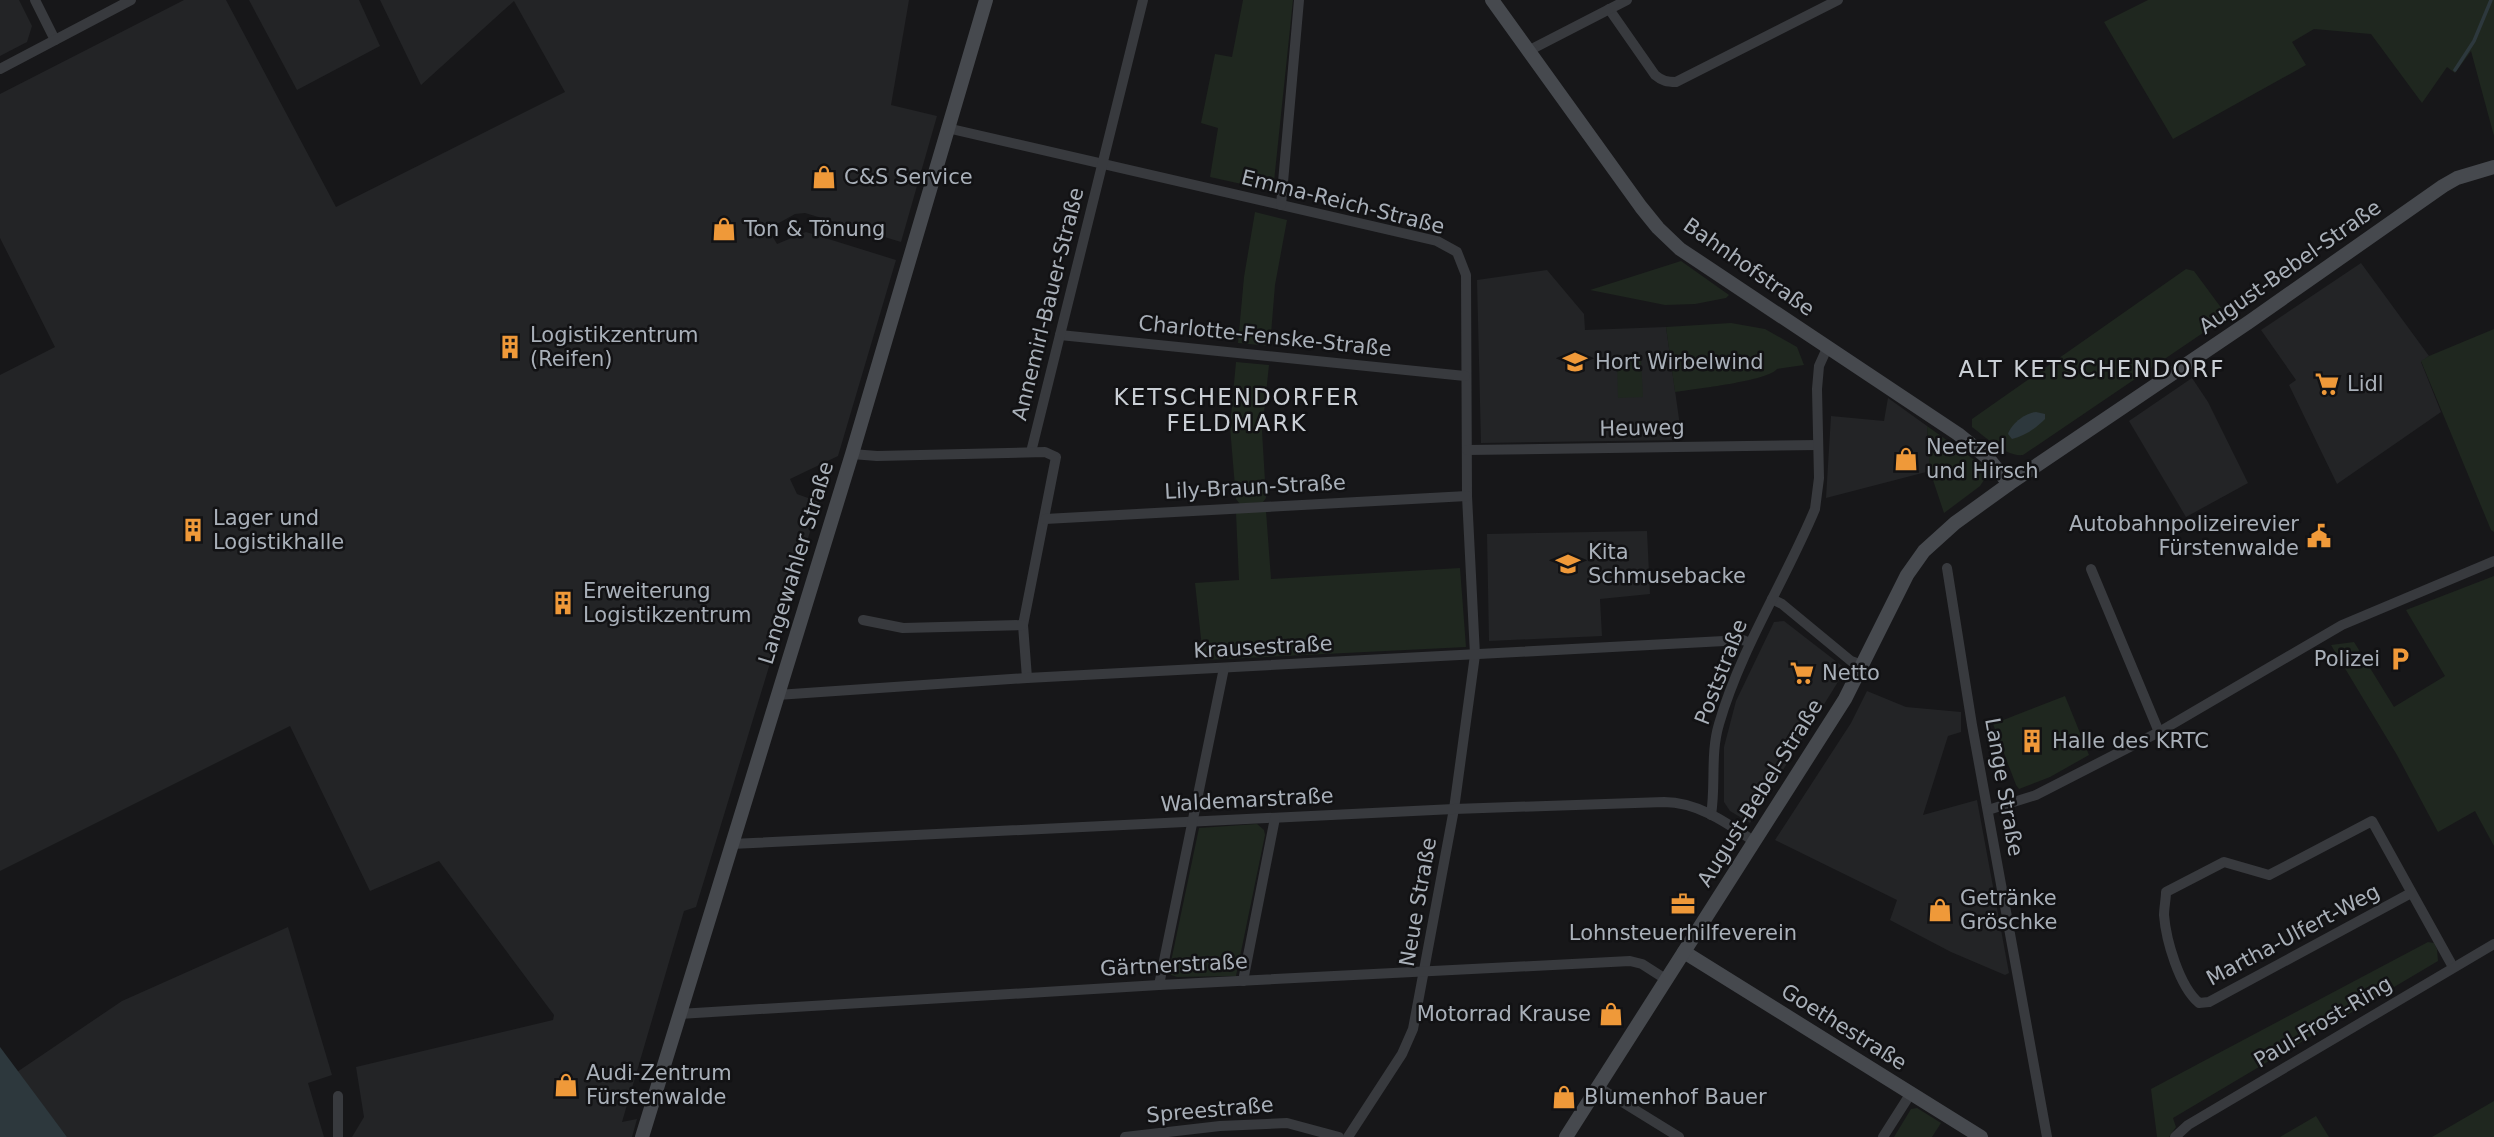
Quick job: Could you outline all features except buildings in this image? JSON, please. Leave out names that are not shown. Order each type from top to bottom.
[{"type":"street","points":[[35,0],[55,40]]},
{"type":"street","points":[[0,69],[131,0]]},
{"type":"street","name":"Langewahler Straße","points":[[642,1137],[852,454],[986,0]]},
{"type":"street","name":"Annemirl-Bauer-Straße","points":[[1031,452],[1143,0]]},
{"type":"street","points":[[1281,205],[1299,0]]},
{"type":"street","name":"Bahnhofstraße","points":[[1492,0],[1658,228],[1680,249],[1977,448],[2008,484]]},
{"type":"street","points":[[1528,51],[1627,0]]},
{"type":"street","points":[[1609,9],[1655,75],[1661,80],[1676,82],[1838,0]]},
{"type":"street","name":"Emma-Reich-Straße","points":[[947,128],[1437,241],[1457,252],[1466,275],[1467,496],[1475,655]]},
{"type":"street","name":"August-Bebel-Straße","points":[[1566,1137],[1838,710],[1915,562],[1955,523],[2008,484],[2249,322],[2443,186],[2458,178],[2494,167]]},
{"type":"street","name":"Charlotte-Fenske-Straße","points":[[1060,335],[1465,376]]},
{"type":"street","name":"Poststraße","points":[[1711,815],[1714,745],[1735,677],[1815,509],[1819,478],[1817,389],[1819,366],[1828,346]]},
{"type":"street","name":"Heuweg","points":[[1467,450],[1818,445]]},
{"type":"street","points":[[852,454],[877,456],[1045,452],[1056,457],[1023,625],[1027,678]]},
{"type":"street","name":"Lily-Braun-Straße","points":[[1045,519],[1467,496]]},
{"type":"street","points":[[1988,810],[2036,796],[2159,733],[2342,625],[2494,561]]},
{"type":"street","name":"Lange Straße","points":[[1947,568],[2046,1137]]},
{"type":"street","points":[[2091,569],[2159,733]]},
{"type":"street","points":[[1772,599],[1782,604],[1851,661],[1862,665]]},
{"type":"street","points":[[863,620],[903,628],[1023,625]]},
{"type":"street","name":"Krausestraße","points":[[777,695],[1027,678],[1742,640],[1750,643]]},
{"type":"street","name":"Neue Straße","points":[[1348,1137],[1402,1054],[1413,1029],[1454,809],[1475,655]]},
{"type":"street","points":[[1158,985],[1224,668]]},
{"type":"street","name":"Waldemarstraße","points":[[731,844],[1454,809],[1664,802],[1687,804],[1711,815],[1755,842]]},
{"type":"street","points":[[1243,981],[1275,818]]},
{"type":"street","name":"Martha-Ulfert-Weg","points":[[2411,893],[2209,1002],[2199,1003],[2190,996],[2173,957],[2164,915],[2166,892],[2224,863],[2269,875],[2372,821],[2453,967]]},
{"type":"street","name":"Paul-Frost-Ring","points":[[2175,1137],[2188,1125],[2494,944]]},
{"type":"street","name":"Goethestraße","points":[[1684,952],[1981,1137]]},
{"type":"street","name":"Gärtnerstraße","points":[[679,1014],[1158,985],[1630,961],[1642,964],[1667,980]]},
{"type":"street","points":[[1598,1087],[1679,1137]]},
{"type":"street","points":[[1883,1137],[1910,1093]]},
{"type":"street","points":[[338,1096],[338,1137]]},
{"type":"street","name":"Spreestraße","points":[[1125,1137],[1220,1126],[1287,1123],[1339,1137]]},
{"type":"shaded area","points":[[0,0],[19,0],[32,26],[27,42],[0,56]]},
{"type":"shaded area","points":[[184,0],[226,0],[336,207],[565,92],[514,1],[421,85],[380,0],[909,0],[891,105],[937,116],[901,242],[805,213],[795,214],[768,229],[777,244],[806,232],[896,260],[838,456],[790,479],[797,494],[819,502],[696,907],[684,911],[622,1122],[637,1119],[632,1137],[352,1137],[364,1117],[356,1067],[553,1020],[554,1015],[439,861],[370,891],[290,726],[0,871],[0,375],[55,347],[0,238],[0,94]]},
{"type":"shaded area","points":[[249,0],[359,0],[380,46],[297,90]]},
{"type":"shaded area","points":[[1243,0],[1293,0],[1273,191],[1210,177],[1218,128],[1201,123],[1215,54],[1232,57]]},
{"type":"shaded area","points":[[2148,0],[2494,0],[2494,136],[2471,51],[2455,73],[2447,67],[2422,103],[2371,34],[2314,29],[2292,42],[2306,65],[2173,139],[2104,22]]},
{"type":"shaded area","points":[[1255,212],[1287,220],[1275,285],[1270,346],[1238,343],[1244,277]]},
{"type":"shaded area","points":[[1681,261],[1729,295],[1726,298],[1695,304],[1665,305],[1590,290]]},
{"type":"shaded area","points":[[2361,263],[2429,356],[2421,362],[2441,412],[2337,484],[2289,385],[2296,380],[2261,330]]},
{"type":"shaded area","points":[[2186,269],[2194,271],[2225,313],[2222,320],[2023,455],[2003,450],[1972,427],[1972,419]]},
{"type":"shaded area","name":"Hort Wirbelwind","points":[[1547,270],[1584,314],[1585,330],[1666,327],[1682,440],[1481,443],[1477,280]]},
{"type":"shaded area","points":[[1731,323],[1765,329],[1797,347],[1804,365],[1777,369],[1746,381],[1675,392],[1666,327]]},
{"type":"shaded area","points":[[2494,329],[2494,532],[2421,361]]},
{"type":"shaded area","points":[[1641,360],[1643,397],[1618,398],[1617,361]]},
{"type":"shaded area","points":[[1236,362],[1269,365],[1262,431],[1266,498],[1263,502],[1240,504],[1236,499],[1230,427]]},
{"type":"shaded area","points":[[2192,378],[2208,402],[2248,483],[2186,517],[2129,421]]},
{"type":"shaded area","points":[[1888,398],[1927,426],[1930,471],[1826,498],[1831,416],[1884,421]]},
{"type":"shaded area","points":[[2036,412],[2045,414],[2045,419],[2030,431],[2012,439],[2008,434],[2012,426],[2023,417]]},
{"type":"shaded area","points":[[1927,426],[1983,466],[1986,477],[1980,486],[1944,513],[1930,471]]},
{"type":"shaded area","points":[[1266,511],[1271,579],[1460,568],[1466,647],[1206,660],[1203,657],[1195,583],[1239,580],[1236,513]]},
{"type":"shaded area","name":"Kita Schmusebacke","points":[[1647,531],[1650,594],[1600,599],[1602,636],[1489,641],[1487,534]]},
{"type":"shaded area","points":[[2494,576],[2494,846],[2475,811],[2438,832],[2397,755],[2331,645],[2354,642],[2394,707],[2445,676],[2406,610]]},
{"type":"shaded area","name":"Netto","points":[[1784,621],[1846,669],[1750,823],[1730,811],[1724,802],[1724,747],[1736,701],[1774,622]]},
{"type":"shaded area","points":[[1867,691],[1906,707],[1961,712],[1961,732],[1948,736],[1923,815],[1977,800],[2009,973],[2005,975],[1951,952],[1890,920],[1897,900],[1775,840],[1851,723]]},
{"type":"shaded area","points":[[2065,696],[2089,755],[2050,777],[2019,789],[1993,724]]},
{"type":"shaded area","points":[[1257,824],[1264,830],[1265,835],[1236,976],[1171,975],[1169,971],[1199,828]]},
{"type":"shaded area","points":[[288,927],[332,1075],[308,1083],[324,1137],[67,1137],[17,1072],[122,1001]]},
{"type":"shaded area","points":[[2428,942],[2434,943],[2438,961],[2173,1118],[2176,1127],[2169,1137],[2157,1137],[2151,1089]]},
{"type":"shaded area","points":[[0,1047],[67,1137],[0,1137]]},
{"type":"shaded area","points":[[2494,1101],[2494,1137],[2432,1137]]},
{"type":"shaded area","points":[[1917,1108],[1941,1123],[1932,1137],[1894,1137],[1911,1109]]},
{"type":"shaded area","points":[[2316,1116],[2329,1137],[2280,1137]]},
{"type":"waterway","points":[[2455,70],[2474,41],[2491,0]]},
{"type":"place","name":"C&S Service","points":[[824,177]]},
{"type":"place","name":"Ton & Tönung","points":[[724,229]]},
{"type":"place","name":"Logistikzentrum (Reifen)","points":[[510,347]]},
{"type":"place","name":"Hort Wirbelwind","points":[[1575,362]]},
{"type":"place","name":"Lidl","points":[[2327,384]]},
{"type":"place","name":"Neetzel und Hirsch","points":[[1906,459]]},
{"type":"place","name":"Lager und Logistikhalle","points":[[193,530]]},
{"type":"place","name":"Autobahnpolizeirevier Fürstenwalde","points":[[2319,536]]},
{"type":"place","name":"Kita Schmusebacke","points":[[1568,564]]},
{"type":"place","name":"Erweiterung Logistikzentrum","points":[[563,603]]},
{"type":"place","name":"Polizei","points":[[2400,659]]},
{"type":"place","name":"Netto","points":[[1802,673]]},
{"type":"place","name":"Halle des KRTC","points":[[2032,741]]},
{"type":"place","name":"Lohnsteuerhilfeverein","points":[[1683,904]]},
{"type":"place","name":"Getränke Gröschke","points":[[1940,910]]},
{"type":"place","name":"Motorrad Krause","points":[[1611,1014]]},
{"type":"place","name":"Audi-Zentrum Fürstenwalde","points":[[566,1085]]},
{"type":"place","name":"Blumenhof Bauer","points":[[1564,1097]]},
{"type":"district","name":"ALT KETSCHENDORF","points":[[2092,369]]},
{"type":"district","name":"KETSCHENDORFER FELDMARK","points":[[1237,410]]}]
